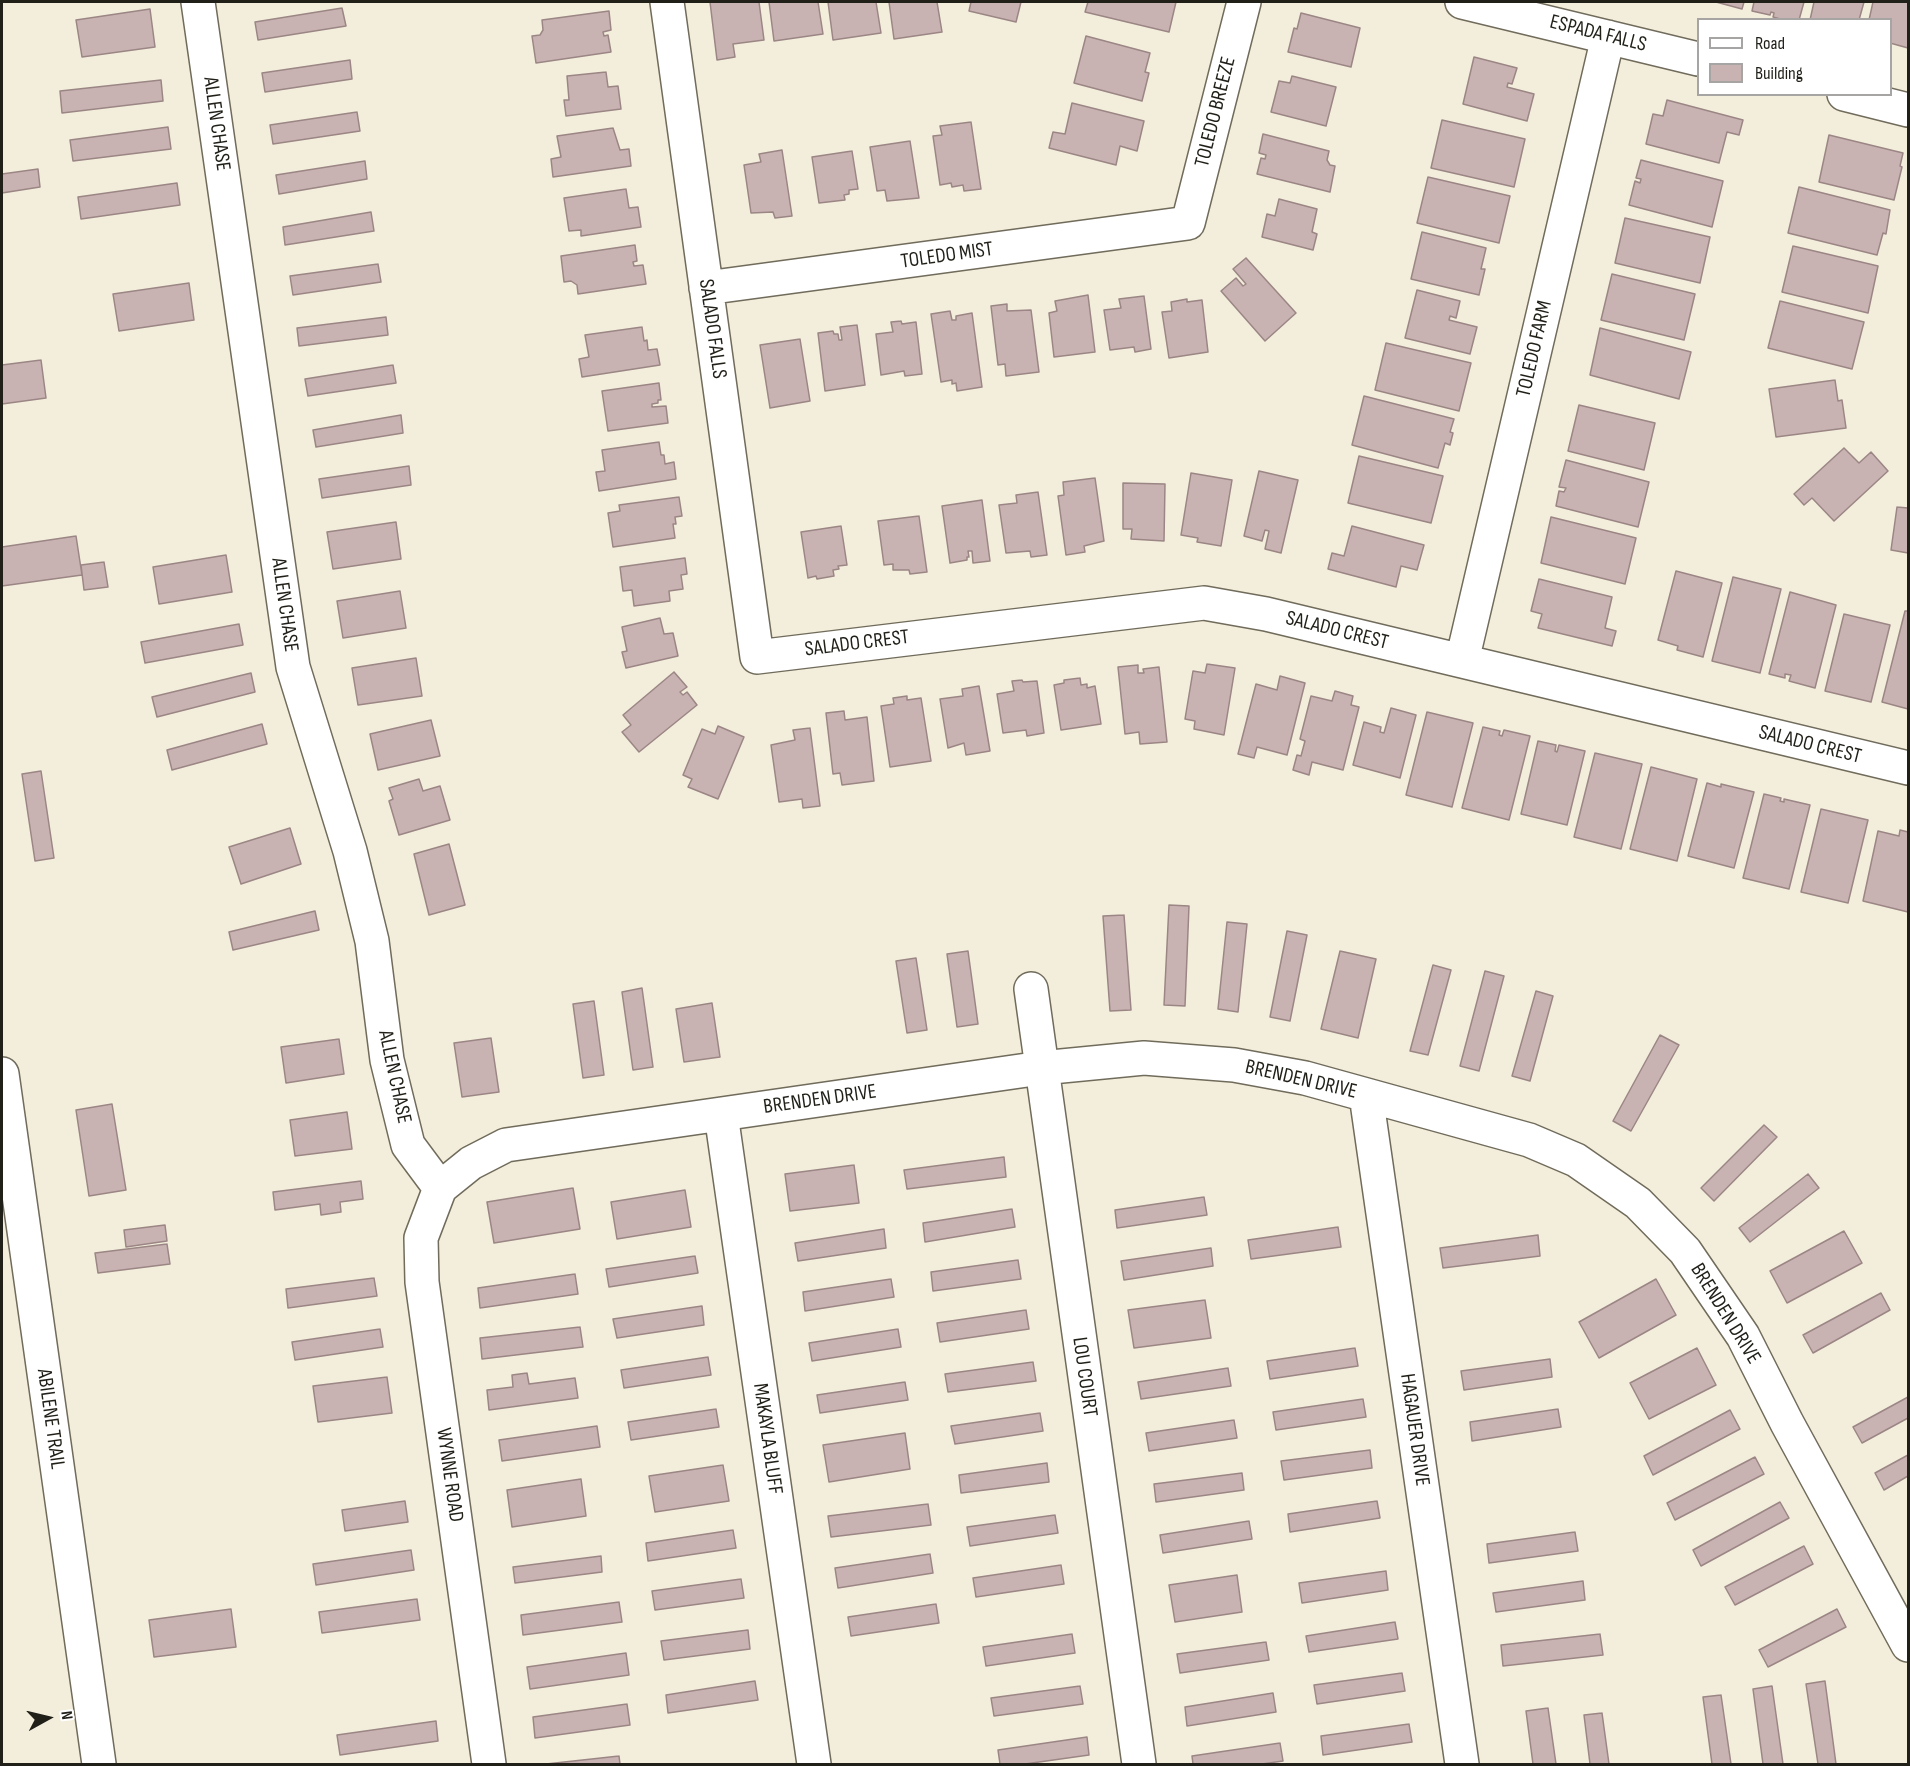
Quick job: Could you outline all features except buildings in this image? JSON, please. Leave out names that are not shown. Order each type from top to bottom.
[{"type":"street","name":"ALLEN CHASE","points":[[198,2],[293,667],[350,850],[372,941],[387,1060],[408,1145],[440,1188]]},
{"type":"street","name":"SALADO FALLS","points":[[667,2],[757,657]]},
{"type":"street","name":"TOLEDO BREEZE","points":[[1188,223],[1244,2]]},
{"type":"street","name":"ESPADA FALLS","points":[[1462,2],[1697,59]]},
{"type":"street","name":"TOLEDO FARM","points":[[1462,661],[1608,37]]},
{"type":"street","points":[[1852,96],[1908,110]]},
{"type":"street","name":"TOLEDO MIST","points":[[706,288],[1188,223]]},
{"type":"street","name":"SALADO CREST","points":[[757,657],[1204,603],[1266,614],[1908,768]]},
{"type":"street","name":"LOU COURT","points":[[1031,989],[1139,1764]]},
{"type":"street","name":"BRENDEN DRIVE","points":[[440,1188],[471,1163],[506,1145],[1041,1068],[1144,1058],[1233,1065],[1305,1078],[1529,1140],[1576,1160],[1638,1203],[1685,1251],[1743,1336],[1787,1423],[1908,1645]]},
{"type":"street","name":"ABILENE TRAIL","points":[[2,1074],[99,1764]]},
{"type":"street","name":"HAGAUER DRIVE","points":[[1366,1095],[1462,1764]]},
{"type":"street","name":"MAKAYLA BLUFF","points":[[721,1114],[814,1764]]},
{"type":"street","name":"WYNNE ROAD","points":[[440,1188],[420,1238],[422,1282],[489,1764]]}]
